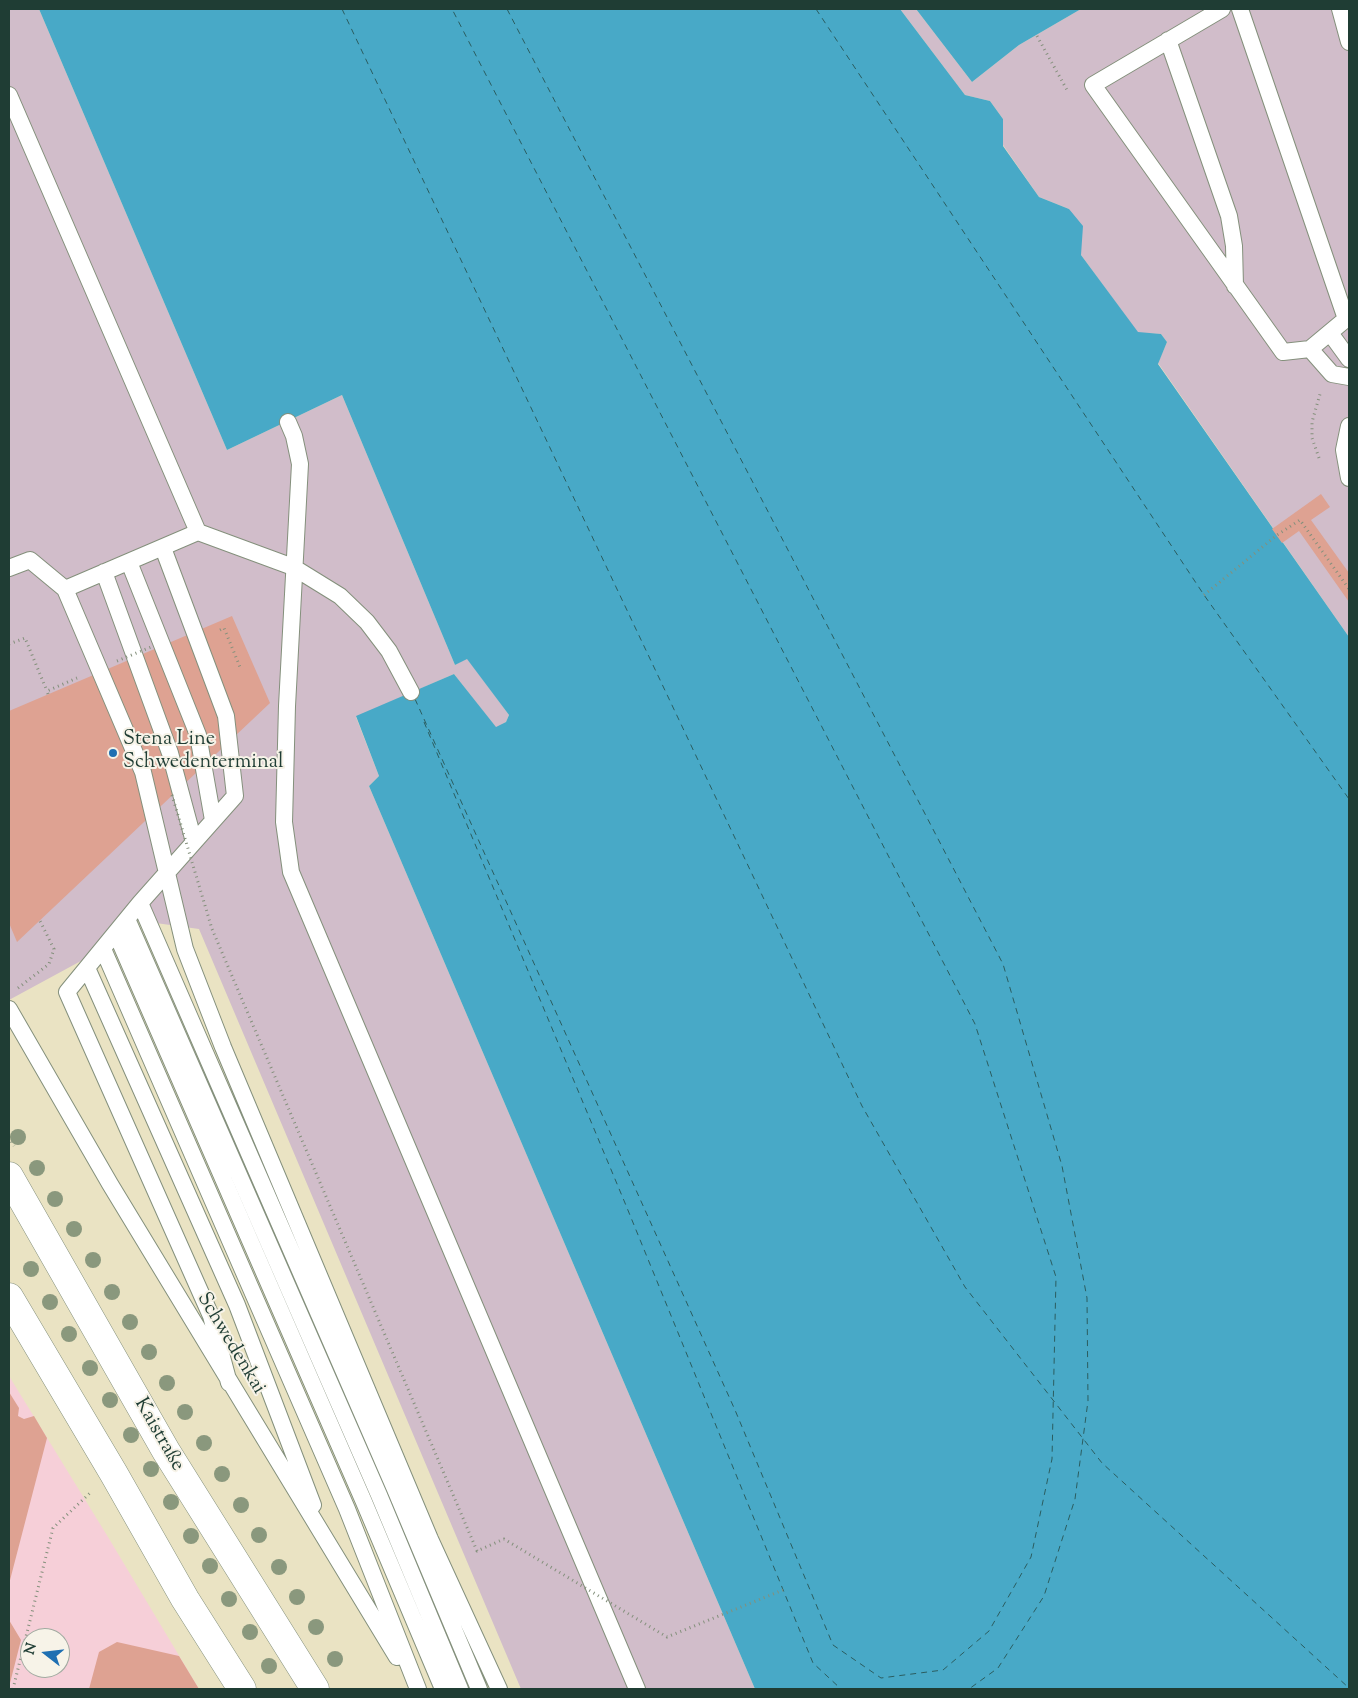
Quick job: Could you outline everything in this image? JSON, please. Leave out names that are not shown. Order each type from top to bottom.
[{"type":"main road","name":"Kaistraße","points":[[9,1176],[166,1452],[315,1689]]},
{"type":"main road","points":[[9,1297],[114,1474],[185,1599],[242,1689]]},
{"type":"lane","points":[[1222,9],[1094,85],[1283,352],[1310,349],[1346,319],[1240,9]]},
{"type":"lane","points":[[1340,9],[1349,42]]},
{"type":"lane","points":[[1168,40],[1229,216],[1234,246],[1235,286]]},
{"type":"lane","points":[[9,95],[198,532]]},
{"type":"lane","points":[[1330,333],[1349,359]]},
{"type":"lane","points":[[1310,349],[1332,374],[1349,372]]},
{"type":"lane","points":[[288,422],[294,436],[300,464],[293,567],[284,822],[291,872],[637,1689]]},
{"type":"lane","points":[[1349,426],[1344,450],[1349,478]]},
{"type":"lane","points":[[65,589],[198,532],[293,567],[340,596],[367,622],[389,651],[411,692]]},
{"type":"lane","points":[[163,548],[226,716],[235,796],[167,871],[67,992],[211,1316],[228,1383]]},
{"type":"lane","points":[[9,568],[30,560],[65,589],[143,772],[185,949],[223,1047],[418,1512],[499,1689]]},
{"type":"lane","points":[[129,562],[198,735],[213,820]]},
{"type":"lane","points":[[104,572],[170,753],[194,842]]},
{"type":"lane","points":[[140,903],[395,1489],[479,1689]]},
{"type":"lane","points":[[127,919],[379,1495],[460,1689]]},
{"type":"lane","points":[[116,933],[364,1502],[442,1689]]},
{"type":"lane","points":[[103,949],[347,1509],[417,1689]]},
{"type":"lane","points":[[87,968],[237,1305],[327,1542]]},
{"type":"lane","name":"Schwedenkai","points":[[11,1013],[228,1383],[417,1689]]},
{"type":"path","points":[[1037,36],[1067,90]]},
{"type":"path","points":[[1204,595],[1277,535],[1300,520],[1349,589]]},
{"type":"path","points":[[9,644],[25,638],[47,693],[82,676]]},
{"type":"path","points":[[118,661],[151,647]]},
{"type":"path","points":[[172,795],[212,929],[477,1551],[504,1538],[667,1637],[783,1590]]},
{"type":"path","points":[[14,991],[49,964],[54,948],[40,921]]},
{"type":"path","points":[[13,1689],[53,1528],[91,1492]]},
{"type":"shaded area","points":[[9,9],[39,9],[227,450],[342,395],[455,665],[467,658],[509,715],[506,722],[496,728],[454,674],[356,717],[379,776],[369,786],[755,1689],[521,1689],[199,929],[127,919],[103,949],[9,1000]]},
{"type":"shaded area","points":[[900,9],[916,9],[972,82],[1019,45],[1081,9],[1349,9],[1349,637],[1158,363],[1167,342],[1161,334],[1138,333],[1081,255],[1069,209],[1039,197],[1003,145],[1003,119],[990,101],[965,95]]},
{"type":"shaded area","points":[[9,1376],[108,1537],[199,1689],[9,1689]]},
{"type":"water","points":[[39,9],[900,9],[965,95],[990,101],[1003,119],[1003,146],[1039,197],[1069,209],[1083,226],[1081,255],[1138,332],[1161,334],[1167,342],[1158,364],[1349,637],[1349,1689],[755,1689],[369,786],[379,776],[356,716],[454,674],[496,727],[506,722],[509,715],[467,659],[455,665],[342,395],[227,450]]},
{"type":"water","points":[[916,9],[1081,9],[1019,45],[972,82]]},
{"type":"building","points":[[1321,494],[1330,507],[1311,520],[1349,573],[1349,602],[1299,531],[1282,543],[1272,529]]},
{"type":"building","name":"Stena Line Schwedenterminal","points":[[232,616],[270,703],[17,942],[9,923],[9,711]]},
{"type":"building","points":[[9,1392],[19,1408],[18,1416],[24,1419],[34,1416],[47,1438],[9,1584]]},
{"type":"building","points":[[9,1620],[20,1638],[20,1644],[9,1687]]},
{"type":"building","points":[[117,1642],[179,1656],[199,1689],[89,1689],[99,1652]]},
{"type":"ferry route","points":[[342,9],[862,1106],[965,1287],[1102,1463],[1349,1688]]},
{"type":"ferry route","points":[[415,699],[735,1410],[833,1645],[881,1678],[943,1670],[989,1631],[1031,1557],[1052,1459],[1056,1277],[975,1024],[452,9]]},
{"type":"ferry route","points":[[507,9],[1003,964],[1062,1166],[1087,1298],[1088,1401],[1075,1499],[1044,1596],[998,1668],[969,1689]]},
{"type":"ferry route","points":[[816,9],[1204,595],[1349,799]]},
{"type":"ferry route","points":[[424,722],[625,1203],[813,1663],[841,1689]]},
{"type":"place","name":"Stena Line Schwedenterminal","points":[[113,753]]}]
